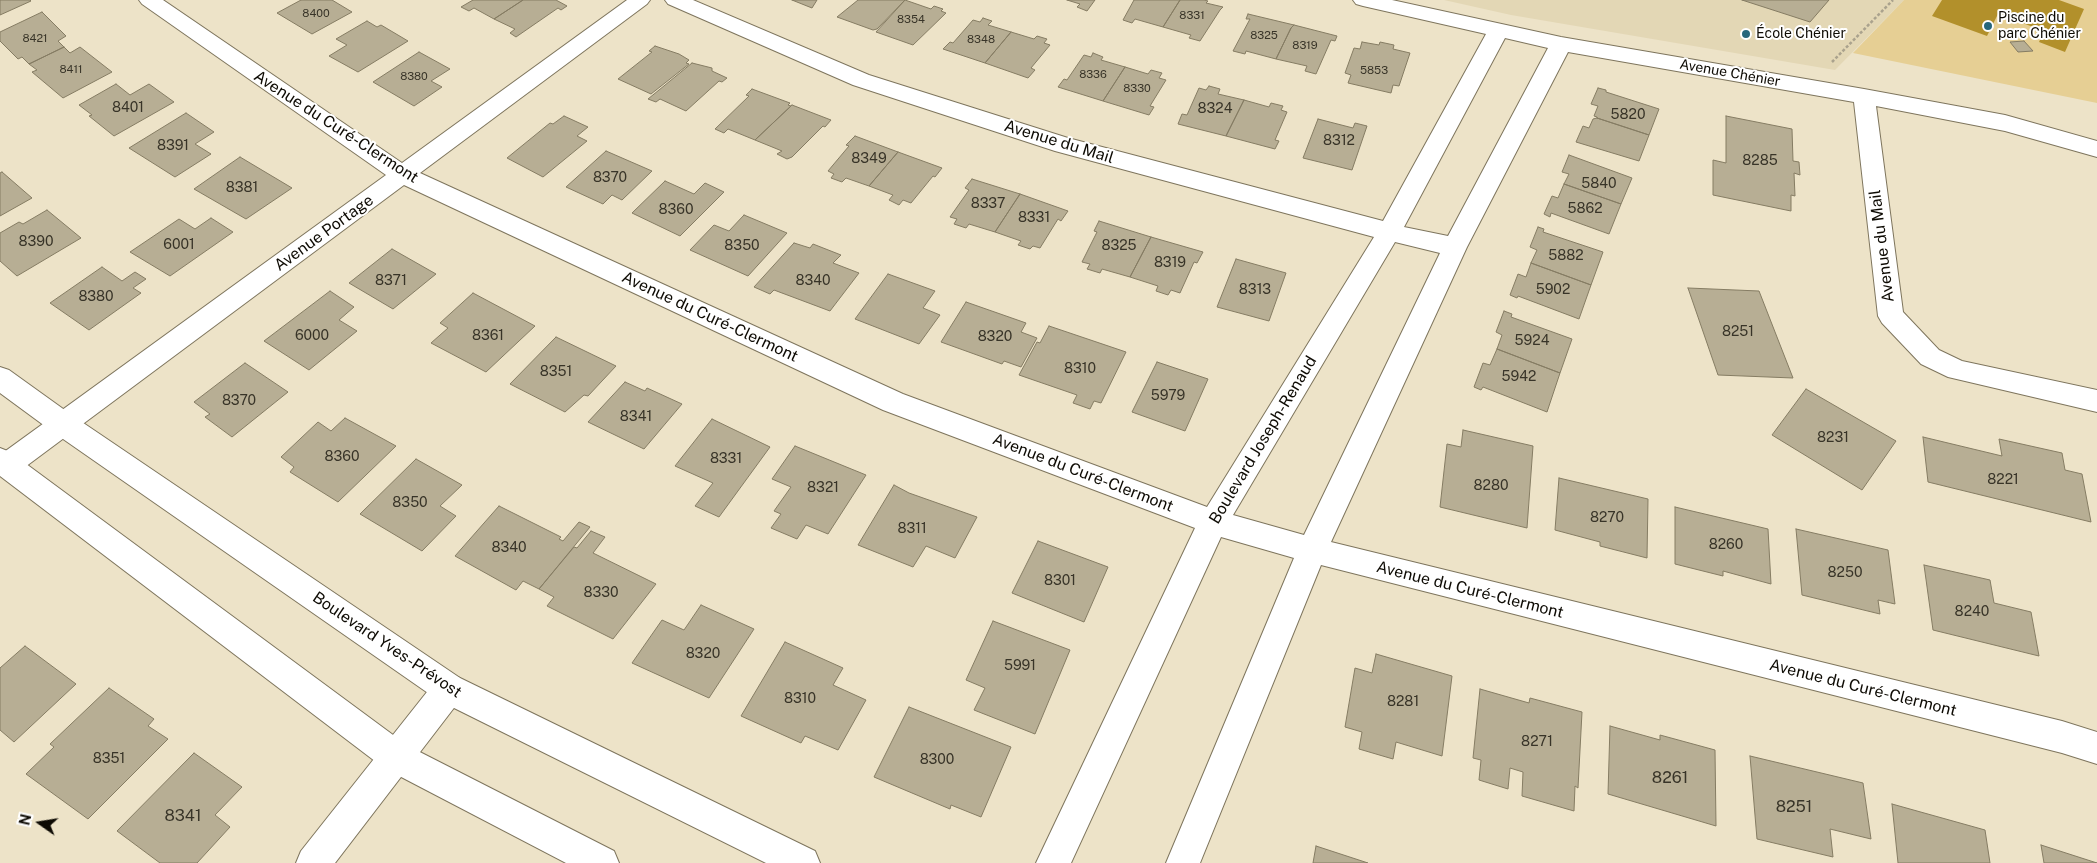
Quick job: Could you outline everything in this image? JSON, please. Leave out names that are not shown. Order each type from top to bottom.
[{"type":"street","name":"Avenue du Curé-Clermont","points":[[149,0],[403,175],[892,402],[1212,522],[1312,550],[2062,737],[2097,748]]},
{"type":"street","name":"Avenue Portage","points":[[3,463],[63,424],[640,0]]},
{"type":"street","name":"Avenue du Mail","points":[[675,0],[861,80],[1063,146],[1454,248]]},
{"type":"street","name":"Avenue Chénier","points":[[1363,0],[1561,44],[1864,96],[2005,123],[2097,149]]},
{"type":"street","name":"Boulevard Joseph-Renaud","points":[[1054,863],[1212,522],[1389,232],[1498,31]]},
{"type":"street","points":[[1183,863],[1312,550],[1454,248],[1561,44]]},
{"type":"street","name":"Avenue du Mail","points":[[1864,96],[1891,316],[1930,357],[1957,370],[2097,401]]},
{"type":"street","name":"Boulevard Yves-Prévost","points":[[0,378],[63,424],[449,689],[803,863]]},
{"type":"street","points":[[3,463],[396,757],[602,863]]},
{"type":"street","points":[[313,863],[449,689]]},
{"type":"path","points":[[1830,90],[1827,67],[1893,0]]},
{"type":"shaded area","name":"École Chénier","points":[[1444,0],[1904,0],[1835,70],[1511,15]]},
{"type":"shaded area","name":"Piscine du parc Chénier","points":[[1904,0],[2097,0],[2097,103],[1853,53]]},
{"type":"shaded area","points":[[1942,0],[2059,0],[2084,9],[2065,52],[2039,42],[2044,31],[1998,14],[1987,36],[1932,16]]},
{"type":"building","points":[[0,0],[30,0],[31,1],[0,15]]},
{"type":"building","points":[[301,0],[332,0],[352,12],[312,34],[277,13]]},
{"type":"building","points":[[473,0],[523,0],[494,19],[474,8],[469,11],[461,7]]},
{"type":"building","points":[[523,0],[556,0],[567,6],[561,10],[558,8],[516,37],[510,33],[515,29],[494,19]]},
{"type":"building","points":[[792,0],[817,0],[812,8]]},
{"type":"building","points":[[858,0],[905,0],[877,29],[873,30],[837,17]]},
{"type":"building","points":[[905,0],[931,9],[934,6],[943,9],[941,11],[946,13],[913,45],[876,32]]},
{"type":"building","points":[[1067,0],[1095,0],[1087,11],[1077,7],[1080,4]]},
{"type":"building","points":[[1134,0],[1180,0],[1163,27],[1135,19],[1132,23],[1123,20]]},
{"type":"building","points":[[1180,0],[1204,0],[1208,1],[1206,3],[1223,7],[1200,41],[1189,38],[1191,35],[1163,27]]},
{"type":"building","points":[[1742,0],[1829,0],[1810,22]]},
{"type":"building","points":[[42,12],[66,36],[58,41],[64,47],[29,64],[22,57],[18,59],[0,41],[0,32]]},
{"type":"building","points":[[1248,14],[1294,25],[1276,59],[1246,51],[1245,54],[1233,51],[1250,19],[1246,19]]},
{"type":"building","points":[[983,18],[992,21],[988,25],[1011,32],[985,63],[943,49],[950,42],[953,43],[973,20],[980,22]]},
{"type":"building","points":[[367,21],[377,27],[381,25],[408,41],[358,72],[329,56],[347,45],[336,39]]},
{"type":"building","points":[[1294,25],[1337,36],[1335,41],[1331,40],[1316,74],[1305,71],[1307,66],[1276,59]]},
{"type":"building","points":[[1011,32],[1034,39],[1037,36],[1047,39],[1044,43],[1050,45],[1031,68],[1035,70],[1028,78],[985,63]]},
{"type":"building","points":[[2024,41],[2033,51],[2018,52],[2010,42]]},
{"type":"building","points":[[1362,42],[1379,45],[1380,42],[1394,45],[1393,49],[1410,53],[1399,86],[1393,85],[1391,93],[1348,83],[1351,75],[1345,73],[1354,48],[1360,49]]},
{"type":"building","points":[[655,46],[679,54],[689,60],[686,63],[689,64],[651,94],[618,79],[652,52],[649,51]]},
{"type":"building","points":[[64,47],[70,53],[80,47],[112,72],[63,98],[32,72],[37,70],[29,64]]},
{"type":"building","points":[[419,52],[450,69],[431,81],[442,87],[414,106],[373,82]]},
{"type":"building","points":[[1093,53],[1103,57],[1101,60],[1125,67],[1103,101],[1058,87],[1064,79],[1067,80],[1084,55],[1091,57]]},
{"type":"building","points":[[692,63],[712,68],[712,71],[727,78],[722,82],[719,81],[686,111],[660,99],[656,102],[648,99]]},
{"type":"building","points":[[1125,67],[1148,74],[1151,70],[1162,73],[1159,78],[1166,80],[1150,106],[1154,107],[1149,115],[1103,101]]},
{"type":"building","points":[[116,84],[130,95],[149,84],[174,102],[114,136],[89,116],[92,115],[79,105]]},
{"type":"building","points":[[1209,86],[1220,89],[1218,94],[1244,100],[1226,136],[1178,124],[1182,114],[1187,115],[1199,88],[1206,90]]},
{"type":"building","points":[[1598,88],[1659,109],[1649,135],[1594,116],[1598,106],[1591,104]]},
{"type":"building","points":[[752,89],[790,103],[788,105],[791,106],[755,140],[728,129],[724,133],[715,129],[749,96],[746,95]]},
{"type":"building","points":[[1244,100],[1269,107],[1271,103],[1283,106],[1281,110],[1287,112],[1275,140],[1279,141],[1275,149],[1226,136]]},
{"type":"building","points":[[792,105],[831,120],[792,157],[787,159],[777,154],[782,151],[755,140]]},
{"type":"building","points":[[186,113],[214,132],[195,144],[211,154],[175,177],[129,148]]},
{"type":"building","points":[[564,116],[588,127],[577,136],[587,141],[543,177],[507,158],[550,123],[553,124]]},
{"type":"building","points":[[1726,116],[1792,129],[1793,161],[1799,162],[1800,175],[1794,173],[1795,196],[1791,195],[1791,211],[1713,195],[1713,160],[1726,163]]},
{"type":"building","points":[[1597,118],[1649,135],[1639,161],[1576,142],[1583,126],[1589,128],[1593,119]]},
{"type":"building","points":[[1318,119],[1353,128],[1355,123],[1367,126],[1352,170],[1303,158]]},
{"type":"building","points":[[855,136],[898,152],[869,186],[846,178],[842,182],[831,178],[834,174],[828,171],[849,146],[846,145]]},
{"type":"building","points":[[606,151],[652,171],[622,200],[612,195],[603,204],[566,187]]},
{"type":"building","points":[[898,152],[942,168],[911,203],[903,200],[899,205],[889,200],[893,195],[869,186]]},
{"type":"building","points":[[1569,155],[1632,178],[1621,204],[1564,184],[1569,174],[1562,172]]},
{"type":"building","points":[[240,157],[292,188],[246,219],[194,189]]},
{"type":"building","points":[[2,172],[32,198],[0,216],[0,173]]},
{"type":"building","points":[[972,179],[1020,194],[995,232],[969,224],[966,228],[954,224],[957,219],[950,217],[969,190],[965,188]]},
{"type":"building","points":[[665,181],[694,194],[705,183],[724,192],[680,236],[632,213]]},
{"type":"building","points":[[1564,184],[1621,204],[1609,234],[1551,213],[1550,217],[1544,214],[1552,196],[1558,198]]},
{"type":"building","points":[[1020,194],[1068,211],[1061,221],[1058,219],[1040,248],[1033,246],[1030,249],[1018,245],[1021,241],[995,232]]},
{"type":"building","points":[[47,210],[81,238],[17,276],[0,261],[0,233],[19,222],[23,224]]},
{"type":"building","points":[[744,215],[787,233],[748,276],[690,250],[714,225],[729,231]]},
{"type":"building","points":[[211,218],[233,232],[170,276],[130,252],[179,219],[195,229]]},
{"type":"building","points":[[1099,221],[1151,237],[1130,277],[1102,269],[1100,273],[1087,269],[1090,264],[1082,262],[1097,232],[1094,231]]},
{"type":"building","points":[[1538,227],[1544,229],[1543,232],[1603,252],[1591,285],[1531,263],[1537,250],[1530,247]]},
{"type":"building","points":[[1151,237],[1203,252],[1197,263],[1194,262],[1180,293],[1171,290],[1168,295],[1156,291],[1158,286],[1130,277]]},
{"type":"building","points":[[794,243],[810,248],[813,244],[841,255],[833,263],[859,273],[830,311],[774,290],[770,294],[754,287]]},
{"type":"building","points":[[392,249],[436,274],[393,309],[349,283]]},
{"type":"building","points":[[1236,259],[1286,273],[1269,321],[1217,307]]},
{"type":"building","points":[[1531,263],[1591,285],[1579,319],[1518,296],[1517,298],[1510,295],[1518,274],[1526,277]]},
{"type":"building","points":[[102,267],[122,281],[135,272],[146,279],[133,288],[141,293],[89,330],[50,303]]},
{"type":"building","points":[[888,274],[935,291],[923,308],[940,315],[919,344],[855,319]]},
{"type":"building","points":[[1688,288],[1759,291],[1793,378],[1718,375]]},
{"type":"building","points":[[330,291],[354,307],[339,320],[357,331],[309,370],[264,341]]},
{"type":"building","points":[[473,293],[535,326],[486,372],[431,343],[448,328],[440,323]]},
{"type":"building","points":[[966,302],[1026,323],[1021,332],[1037,338],[1021,367],[1004,361],[1002,364],[941,342]]},
{"type":"building","points":[[1504,311],[1512,314],[1511,317],[1572,339],[1560,373],[1497,349],[1502,335],[1496,332]]},
{"type":"building","points":[[1049,326],[1126,352],[1101,403],[1094,401],[1090,409],[1073,403],[1077,395],[1019,375],[1037,342],[1040,343]]},
{"type":"building","points":[[556,337],[616,366],[588,396],[584,395],[565,412],[510,384]]},
{"type":"building","points":[[1497,349],[1560,373],[1547,412],[1483,387],[1481,390],[1474,387],[1483,363],[1490,365]]},
{"type":"building","points":[[1157,362],[1208,379],[1185,431],[1132,412]]},
{"type":"building","points":[[245,363],[288,392],[232,437],[205,417],[210,414],[194,402]]},
{"type":"building","points":[[625,382],[645,391],[647,388],[682,404],[644,449],[588,422]]},
{"type":"building","points":[[1806,389],[1896,441],[1862,490],[1772,435]]},
{"type":"building","points":[[345,418],[396,446],[338,502],[290,472],[294,467],[281,457],[318,422],[331,431]]},
{"type":"building","points":[[712,419],[770,447],[719,517],[695,506],[713,483],[675,466]]},
{"type":"building","points":[[1463,430],[1533,446],[1527,528],[1440,507],[1447,444],[1461,447]]},
{"type":"building","points":[[1923,437],[2002,456],[1999,439],[2062,453],[2065,470],[2082,474],[2091,522],[1928,482]]},
{"type":"building","points":[[795,446],[866,475],[828,534],[806,525],[797,539],[771,528],[781,514],[774,511],[791,487],[772,479]]},
{"type":"building","points":[[416,459],[462,485],[440,506],[456,516],[422,551],[360,514]]},
{"type":"building","points":[[1559,478],[1648,499],[1647,558],[1600,546],[1600,542],[1555,530]]},
{"type":"building","points":[[894,485],[909,493],[977,517],[955,558],[926,546],[913,567],[858,545]]},
{"type":"building","points":[[499,506],[561,537],[559,539],[563,541],[579,522],[590,527],[539,589],[523,581],[516,590],[455,556]]},
{"type":"building","points":[[1675,507],[1768,529],[1771,584],[1723,571],[1723,576],[1675,564]]},
{"type":"building","points":[[1796,529],[1888,550],[1895,604],[1878,600],[1880,614],[1802,595]]},
{"type":"building","points":[[591,531],[605,537],[593,553],[656,584],[613,639],[547,606],[554,597],[539,589],[574,547],[577,548]]},
{"type":"building","points":[[1038,541],[1108,567],[1084,622],[1012,593]]},
{"type":"building","points":[[1924,565],[1990,580],[1994,603],[2031,612],[2039,656],[1933,630]]},
{"type":"building","points":[[701,605],[754,629],[709,698],[632,663],[662,620],[684,630]]},
{"type":"building","points":[[993,621],[1070,650],[1035,734],[974,710],[985,688],[966,680]]},
{"type":"building","points":[[785,642],[843,668],[833,685],[866,700],[838,750],[805,736],[801,743],[741,716]]},
{"type":"building","points":[[25,646],[76,684],[14,742],[0,730],[0,668]]},
{"type":"building","points":[[1376,654],[1452,676],[1442,756],[1396,742],[1393,759],[1359,749],[1362,732],[1345,727],[1355,668],[1372,673]]},
{"type":"building","points":[[109,688],[154,719],[148,726],[168,739],[88,819],[26,774],[54,747],[50,744]]},
{"type":"building","points":[[1480,689],[1529,703],[1530,698],[1582,712],[1578,788],[1575,786],[1574,811],[1522,796],[1523,772],[1510,768],[1508,789],[1479,780],[1481,760],[1473,758]]},
{"type":"building","points":[[909,707],[1011,747],[981,817],[951,805],[950,809],[874,777]]},
{"type":"building","points":[[1610,726],[1660,740],[1660,735],[1715,750],[1716,826],[1608,794]]},
{"type":"building","points":[[194,753],[242,787],[215,815],[230,827],[197,863],[160,863],[117,831]]},
{"type":"building","points":[[1750,756],[1863,783],[1871,839],[1830,829],[1833,857],[1757,839]]},
{"type":"building","points":[[1892,804],[1985,830],[1990,863],[1898,863]]},
{"type":"building","points":[[2041,845],[2097,863],[2044,863]]},
{"type":"building","points":[[1316,846],[1368,863],[1313,863]]},
{"type":"place","name":"Piscine du parc Chénier","points":[[1988,26]]},
{"type":"place","name":"École Chénier","points":[[1746,34]]}]
